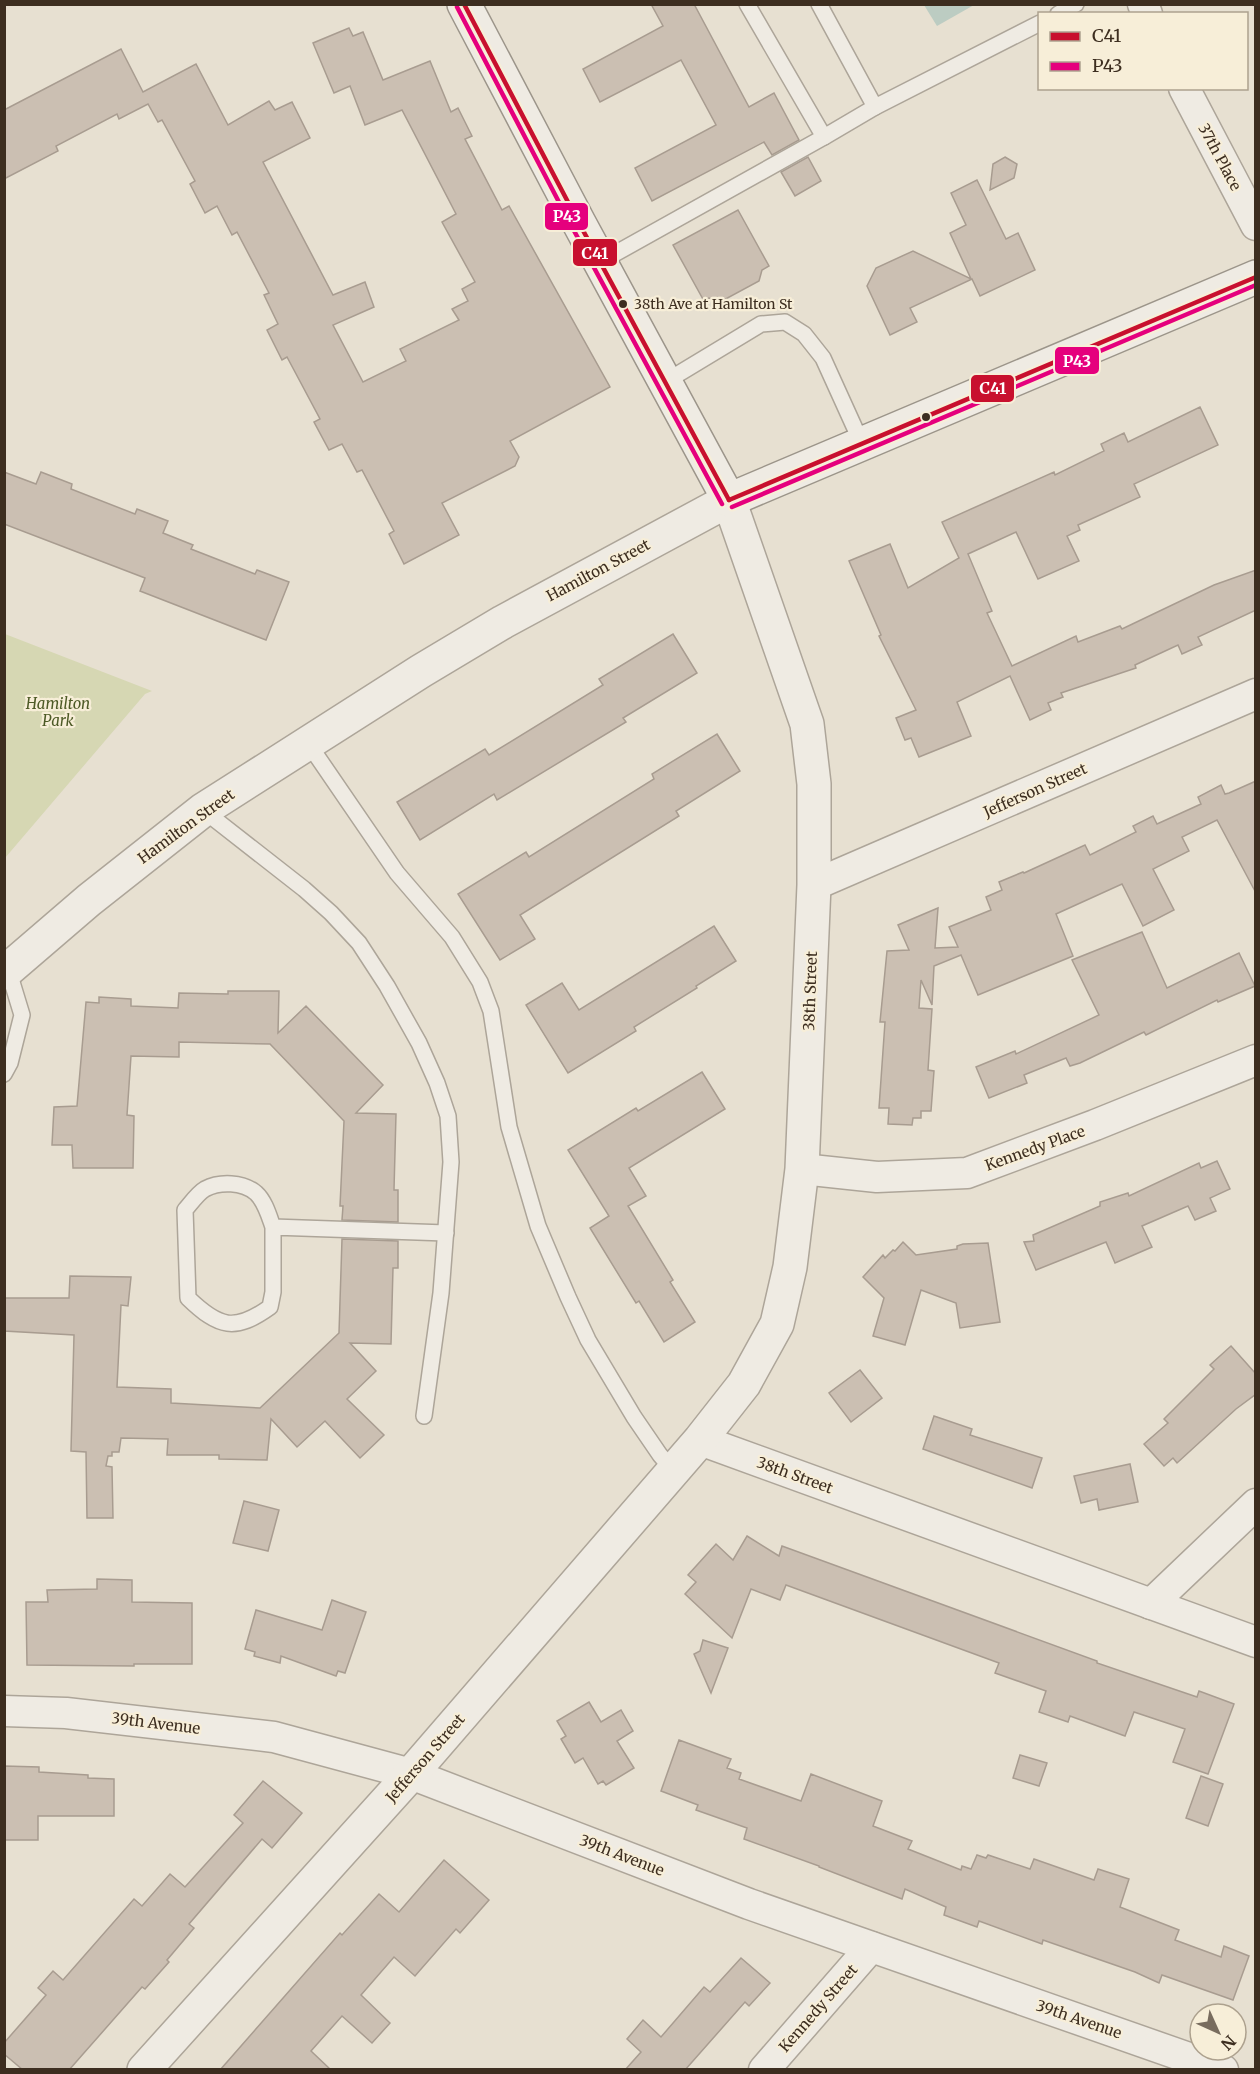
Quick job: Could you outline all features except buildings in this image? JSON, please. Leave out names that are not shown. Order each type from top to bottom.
[{"type":"street","name":"38th Street","points":[[464,4],[729,500],[807,724],[814,784],[814,885],[802,1169],[790,1267],[777,1324],[744,1384],[700,1440],[1256,1642]]},
{"type":"street","name":"37th Place","points":[[1186,90],[1256,225]]},
{"type":"street","name":"Hamilton Street","points":[[6,971],[89,900],[203,810],[503,622],[729,500],[1256,277]]},
{"type":"street","name":"Jefferson Street","points":[[814,885],[1256,693]]},
{"type":"street","name":"Kennedy Place","points":[[802,1169],[877,1177],[967,1173],[1095,1125],[1256,1060]]},
{"type":"street","name":"Jefferson Street","points":[[144,2070],[411,1774],[700,1440]]},
{"type":"street","points":[[1151,1604],[1256,1504]]},
{"type":"street","name":"39th Avenue","points":[[4,1711],[66,1713],[274,1737],[411,1774],[749,1904],[1223,2070]]},
{"type":"street","name":"Kennedy Street","points":[[764,2070],[871,1947]]},
{"type":"lane","points":[[747,4],[824,137]]},
{"type":"lane","points":[[819,4],[875,107]]},
{"type":"lane","points":[[1062,12],[1076,4]]},
{"type":"lane","points":[[600,262],[875,107],[1038,24]]},
{"type":"lane","points":[[665,382],[761,324],[785,322],[804,334],[823,358],[862,444]]},
{"type":"lane","points":[[308,743],[397,873],[452,937],[480,982],[491,1011],[509,1127],[538,1226],[588,1340],[634,1417],[674,1471]]},
{"type":"lane","points":[[203,810],[256,850],[331,913],[359,943],[387,986],[419,1043],[437,1083],[448,1116],[451,1162],[441,1293],[423,1416]]},
{"type":"lane","points":[[4,1074],[10,1063],[22,1015],[6,971]]},
{"type":"lane","points":[[223,1183],[243,1186],[256,1193],[273,1227],[273,1292],[270,1307],[253,1319],[228,1324],[214,1320],[188,1299],[185,1210],[204,1189],[223,1183]]},
{"type":"lane","points":[[273,1227],[446,1233]]},
{"type":"green space","name":"Hamilton Park","points":[[5,634],[152,691],[145,694],[5,858]]},
{"type":"shaded area","points":[[924,5],[974,5],[937,26]]},
{"type":"transit line","name":"C41","points":[[464,4],[729,500]]},
{"type":"transit line","name":"P43","points":[[457,7],[572,227],[722,504]]},
{"type":"transit line","name":"C41","points":[[729,500],[1256,277]]},
{"type":"transit line","name":"P43","points":[[732,507],[1256,285]]},
{"type":"place","name":"38th Ave at Hamilton St","points":[[623,304]]}]
